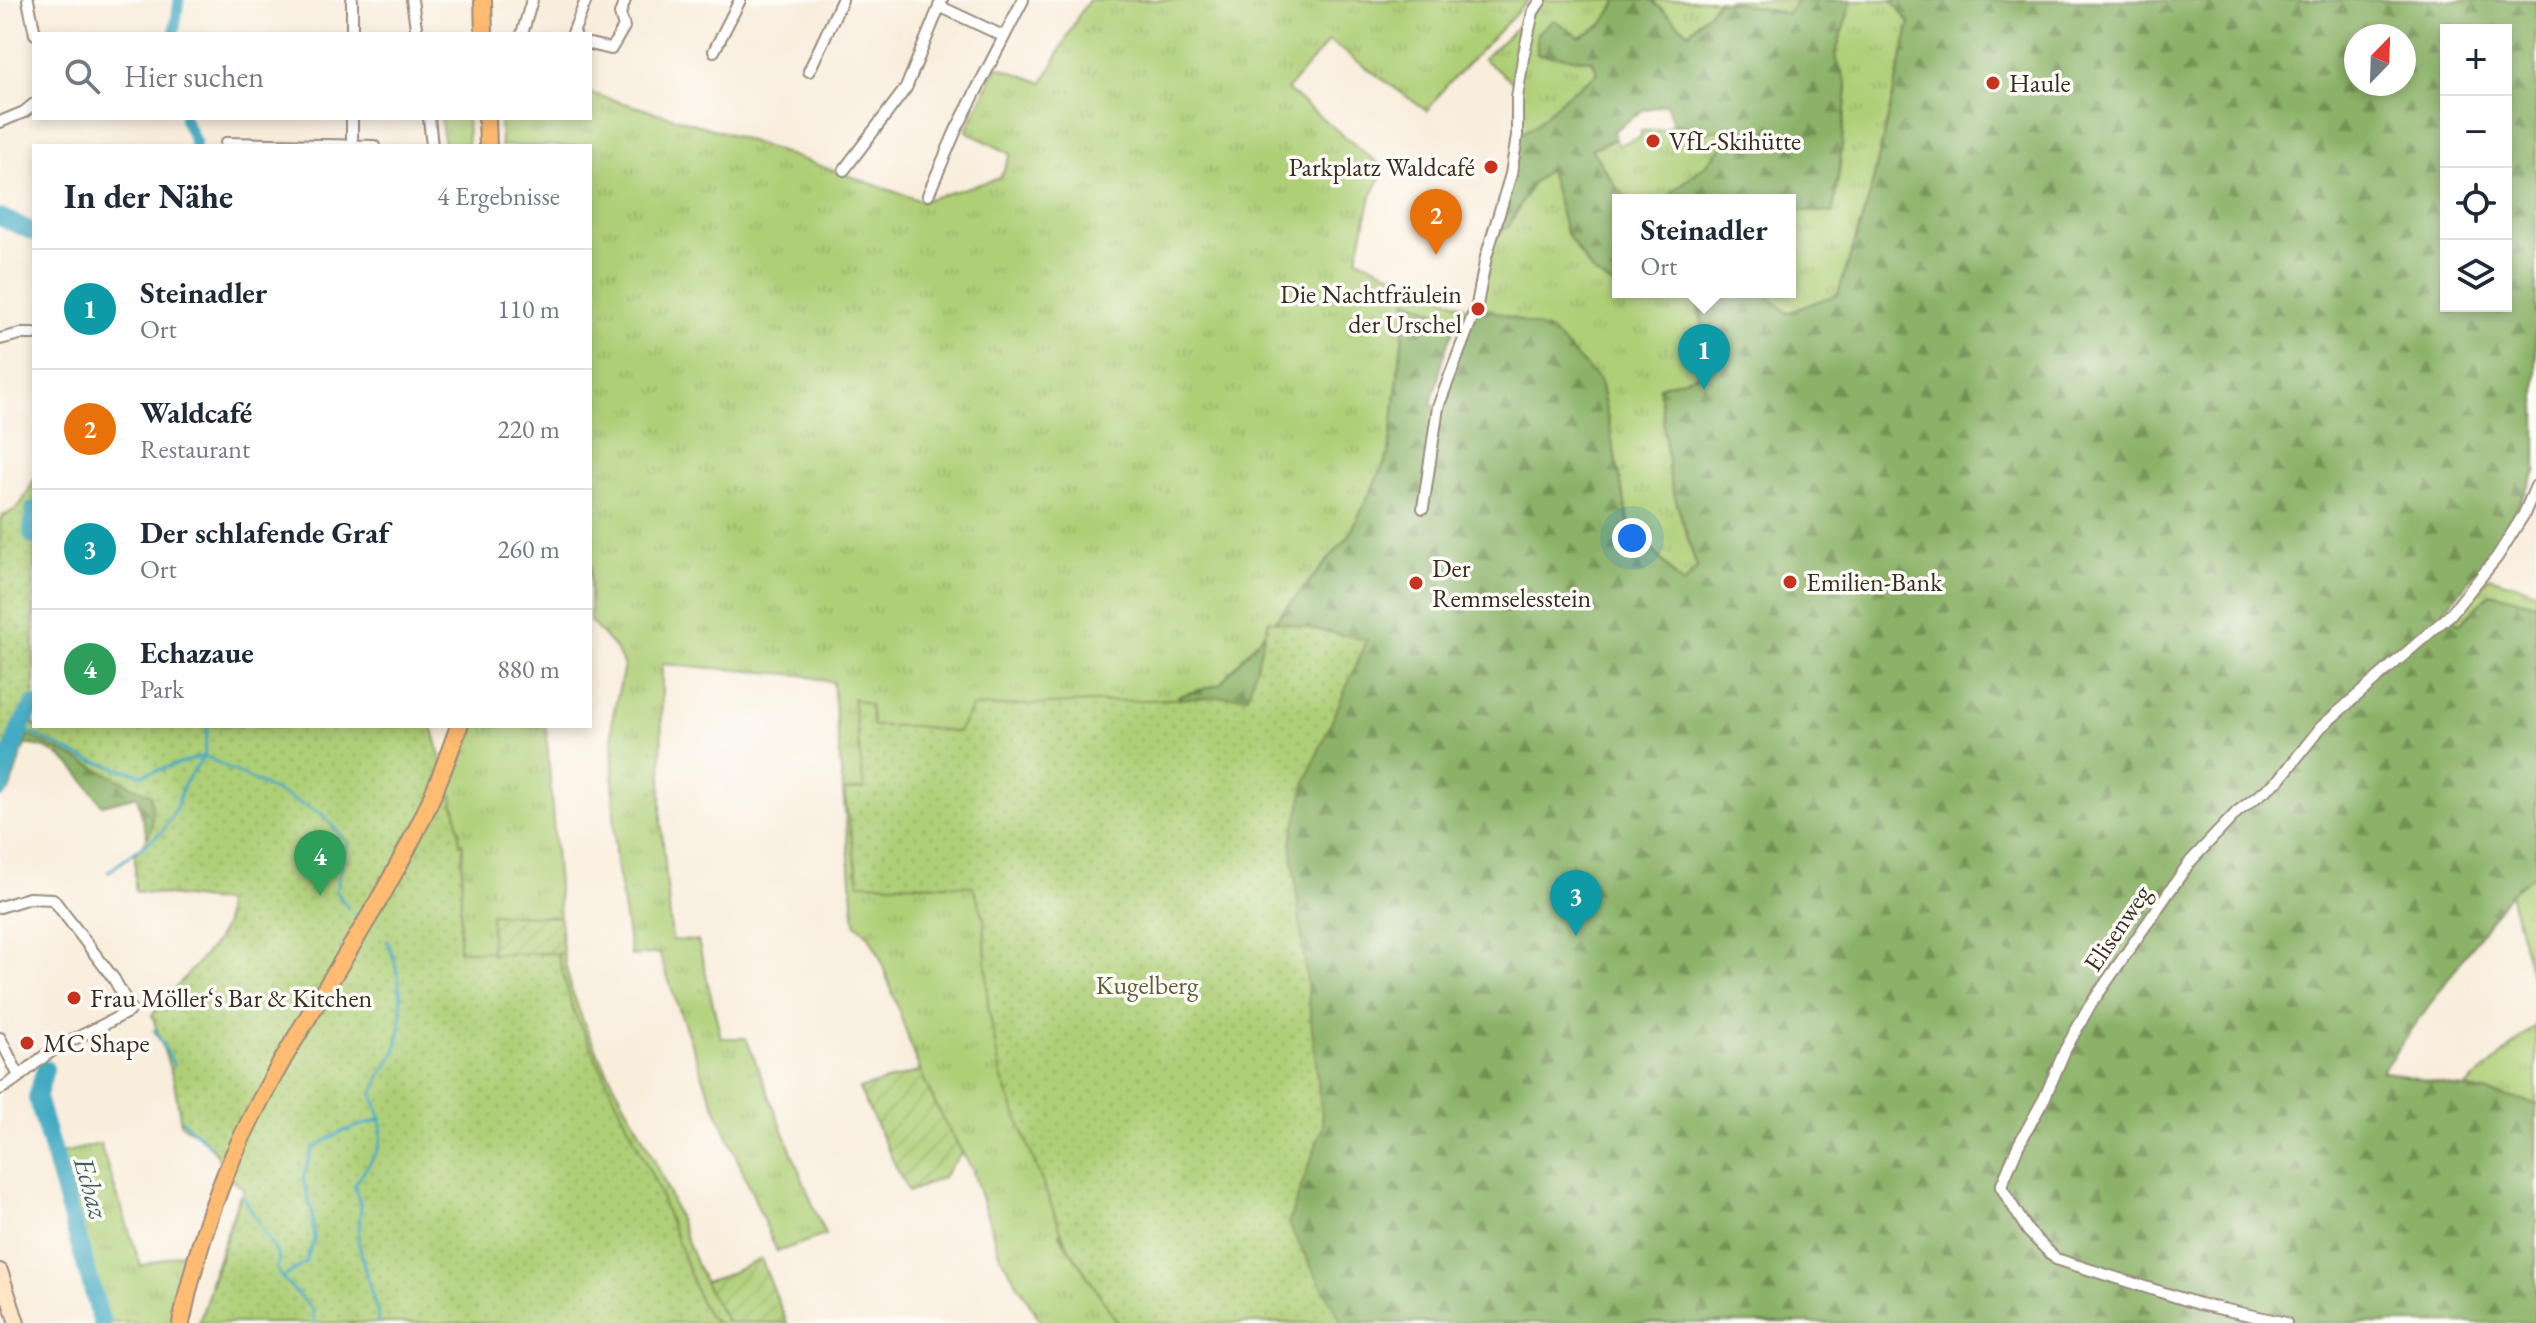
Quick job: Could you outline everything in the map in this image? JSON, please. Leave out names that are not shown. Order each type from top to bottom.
[{"type":"main road","points":[[483,0],[484,32]]},
{"type":"main road","points":[[487,120],[488,144]]},
{"type":"main road","points":[[181,1323],[198,1249],[237,1148],[284,1058],[414,835],[458,728]]},
{"type":"main road","points":[[0,1271],[17,1323]]},
{"type":"street","points":[[28,0],[35,32]]},
{"type":"street","points":[[352,0],[352,32]]},
{"type":"street","points":[[412,0],[417,32]]},
{"type":"street","points":[[523,32],[532,0]]},
{"type":"street","points":[[573,32],[586,0]]},
{"type":"street","points":[[592,44],[611,49],[624,27],[620,14],[625,0]]},
{"type":"street","points":[[714,51],[740,0]]},
{"type":"street","points":[[809,71],[842,0]]},
{"type":"street","points":[[928,195],[956,130],[1023,0]]},
{"type":"street","points":[[1423,508],[1438,407],[1475,311],[1486,257],[1511,174],[1523,58],[1533,12],[1541,0]]},
{"type":"street","points":[[844,170],[906,88],[940,3],[1003,36]]},
{"type":"street","points":[[0,122],[32,106]]},
{"type":"street","points":[[226,143],[352,144],[352,120]]},
{"type":"street","points":[[429,120],[432,144]]},
{"type":"street","points":[[0,339],[32,334]]},
{"type":"street","name":"Elisenweg","points":[[2286,1323],[2199,1304],[2056,1259],[2028,1231],[2001,1187],[2018,1146],[2089,1007],[2189,863],[2237,812],[2279,780],[2321,727],[2450,615],[2497,557],[2524,514],[2536,486]]},
{"type":"street","points":[[0,907],[29,898],[53,899],[114,979],[131,1010],[60,1046],[14,1082],[0,1089]]},
{"type":"street","points":[[0,1038],[19,1076]]},
{"type":"green space","points":[[1089,0],[1529,0],[1446,86],[1427,111],[1329,41],[1287,90],[1385,169],[1371,196],[1357,258],[1475,311],[1464,315],[1458,322],[1407,299],[1389,454],[1349,536],[1220,684],[1189,708],[1238,1081],[1060,1235],[1119,1323],[1042,1323],[1000,1256],[972,1169],[943,1120],[920,1071],[879,955],[869,936],[855,923],[833,682],[801,675],[662,664],[661,821],[672,940],[698,941],[721,1038],[746,1038],[825,1235],[777,1252],[706,1085],[659,953],[631,956],[615,854],[612,720],[624,666],[616,649],[592,623],[592,144],[501,144],[500,120],[592,120],[592,94],[726,133],[921,201],[1000,178],[1011,154],[966,131],[997,66],[1043,83]]},
{"type":"green space","points":[[1541,0],[1618,0],[1602,25],[1537,54],[1593,60],[1598,73],[1566,96],[1534,126],[1517,136],[1518,86],[1483,59],[1533,12]]},
{"type":"green space","points":[[1618,0],[1651,0],[1689,33],[1719,0],[1787,14],[1797,0],[1852,0],[1835,55],[1847,85],[1840,166],[1832,213],[1796,210],[1796,194],[1672,194],[1707,164],[1730,137],[1722,129],[1699,134],[1673,123],[1666,104],[1643,110],[1614,131],[1615,139],[1591,149],[1623,194],[1612,194],[1612,284],[1593,273],[1566,232],[1549,169],[1532,184],[1509,225],[1493,237],[1517,136],[1534,126],[1566,96],[1598,73],[1592,60],[1537,54],[1537,33],[1554,20],[1580,37],[1602,25]]},
{"type":"green space","points":[[1651,0],[1719,0],[1689,33]]},
{"type":"green space","points":[[1727,0],[1797,0],[1787,14]]},
{"type":"green space","points":[[1852,0],[1892,0],[1910,23],[1869,198],[1838,295],[1787,313],[1770,298],[1796,298],[1796,210],[1833,213],[1847,85],[1835,55]]},
{"type":"green space","points":[[1892,0],[2536,0],[2536,472],[2496,549],[2444,610],[2459,624],[2490,593],[2536,604],[2536,873],[2510,893],[2382,1071],[2536,1103],[2536,1323],[1119,1323],[1059,1234],[1131,1194],[1189,708],[1178,696],[1220,684],[1349,536],[1389,454],[1407,299],[1458,322],[1447,345],[1431,405],[1438,407],[1477,305],[1552,332],[1600,381],[1629,523],[1683,585],[1697,568],[1670,481],[1659,387],[1715,369],[1696,298],[1770,298],[1787,313],[1838,294],[1869,198],[1910,23]]},
{"type":"green space","points":[[441,120],[467,120],[468,144],[444,144]]},
{"type":"green space","points":[[1673,123],[1699,134],[1722,129],[1731,137],[1707,164],[1672,194],[1623,194],[1591,149],[1615,139],[1618,145],[1641,137],[1641,131],[1665,130]]},
{"type":"green space","points":[[1549,168],[1566,232],[1593,273],[1612,284],[1612,298],[1635,298],[1643,303],[1648,298],[1696,298],[1715,369],[1670,481],[1697,568],[1683,585],[1629,523],[1600,381],[1479,306],[1494,236],[1509,225],[1532,184]]},
{"type":"green space","points":[[32,483],[32,728],[433,728],[456,811],[460,843],[463,844],[459,951],[557,952],[573,1010],[655,1182],[700,1301],[717,1323],[199,1323],[244,1189],[223,1173],[217,1154],[203,1138],[181,1124],[174,1081],[152,1015],[215,943],[225,924],[225,902],[135,891],[135,853],[152,827],[151,795],[28,735],[9,791],[2,789],[0,522],[2,516],[22,502]]},
{"type":"green space","points":[[2489,577],[2536,591],[2536,604],[2490,593],[2459,624],[2453,619]]},
{"type":"green space","name":"Kugelberg","points":[[1269,620],[1367,640],[1306,780],[1291,843],[1323,1126],[1288,1224],[1342,1323],[1118,1323],[1066,1243],[1001,1076],[988,1005],[984,918],[973,886],[859,883],[844,791],[864,789],[853,698],[870,705],[873,726],[915,726],[958,732],[972,707],[1248,696]]},
{"type":"green space","points":[[32,727],[196,750],[155,846],[147,837],[137,796],[102,805],[72,767],[54,752],[31,745],[0,749]]},
{"type":"green space","points":[[474,728],[546,728],[560,917],[491,914],[492,954],[563,953],[570,984],[592,1040],[649,1149],[699,1270],[728,1323],[199,1323],[211,1295],[210,1282],[239,1196],[275,1268],[433,831]]},
{"type":"green space","points":[[2536,873],[2536,994],[2510,893]]},
{"type":"green space","points":[[491,914],[560,917],[563,953],[491,954]]},
{"type":"green space","points":[[2536,1025],[2536,1103],[2465,1088]]},
{"type":"green space","points":[[920,1071],[962,1152],[942,1178],[908,1192],[859,1089]]},
{"type":"green space","points":[[100,1144],[141,1266],[186,1252],[173,1323],[110,1323],[57,1154]]},
{"type":"green space","points":[[761,1259],[787,1323],[728,1323],[704,1282]]},
{"type":"waterway","points":[[174,32],[179,0]]},
{"type":"waterway","points":[[185,120],[195,144]]},
{"type":"waterway","name":"Echaz","points":[[0,217],[32,231]]},
{"type":"waterway","name":"Echaz","points":[[0,789],[20,727],[32,708]]},
{"type":"waterway","points":[[20,727],[82,758],[142,775],[204,756],[208,728]]},
{"type":"waterway","points":[[108,872],[162,832],[175,811],[184,784],[204,756],[322,814],[347,842],[336,891],[348,908]]},
{"type":"waterway","points":[[354,913],[361,920]]},
{"type":"waterway","points":[[378,1323],[358,1240],[361,1205],[354,1186],[380,1144],[381,1124],[373,1096],[394,1054],[400,1025],[399,980],[387,941]]},
{"type":"waterway","points":[[154,1030],[174,1065]]},
{"type":"waterway","name":"Echaz","points":[[45,1069],[37,1098],[102,1323]]},
{"type":"waterway","points":[[282,1278],[305,1263],[314,1240],[312,1211],[303,1178],[313,1148],[343,1131],[382,1119]]},
{"type":"waterway","points":[[182,1120],[211,1147]]},
{"type":"waterway","points":[[243,1196],[279,1257],[277,1269],[282,1278],[312,1309],[315,1323]]},
{"type":"place","name":"Haule","points":[[1993,83]]},
{"type":"place","name":"VfL-Skihütte","points":[[1653,141]]},
{"type":"place","name":"Parkplatz Waldcafé","points":[[1491,167]]},
{"type":"place","name":"Waldcafé","points":[[1436,255]]},
{"type":"place","name":"Die Nachtfräulein der Urschel","points":[[1478,309]]},
{"type":"place","name":"Steinadler","points":[[1704,390]]},
{"type":"place","name":"Emilien-Bank","points":[[1790,582]]},
{"type":"place","name":"Der Remmselesstein","points":[[1416,583]]},
{"type":"place","name":"Echazaue","points":[[320,896]]},
{"type":"place","name":"Der schlafende Graf","points":[[1576,936]]},
{"type":"place","name":"Frau Möller‘s Bar & Kitchen","points":[[74,998]]},
{"type":"place","name":"MC Shape","points":[[27,1043]]}]
